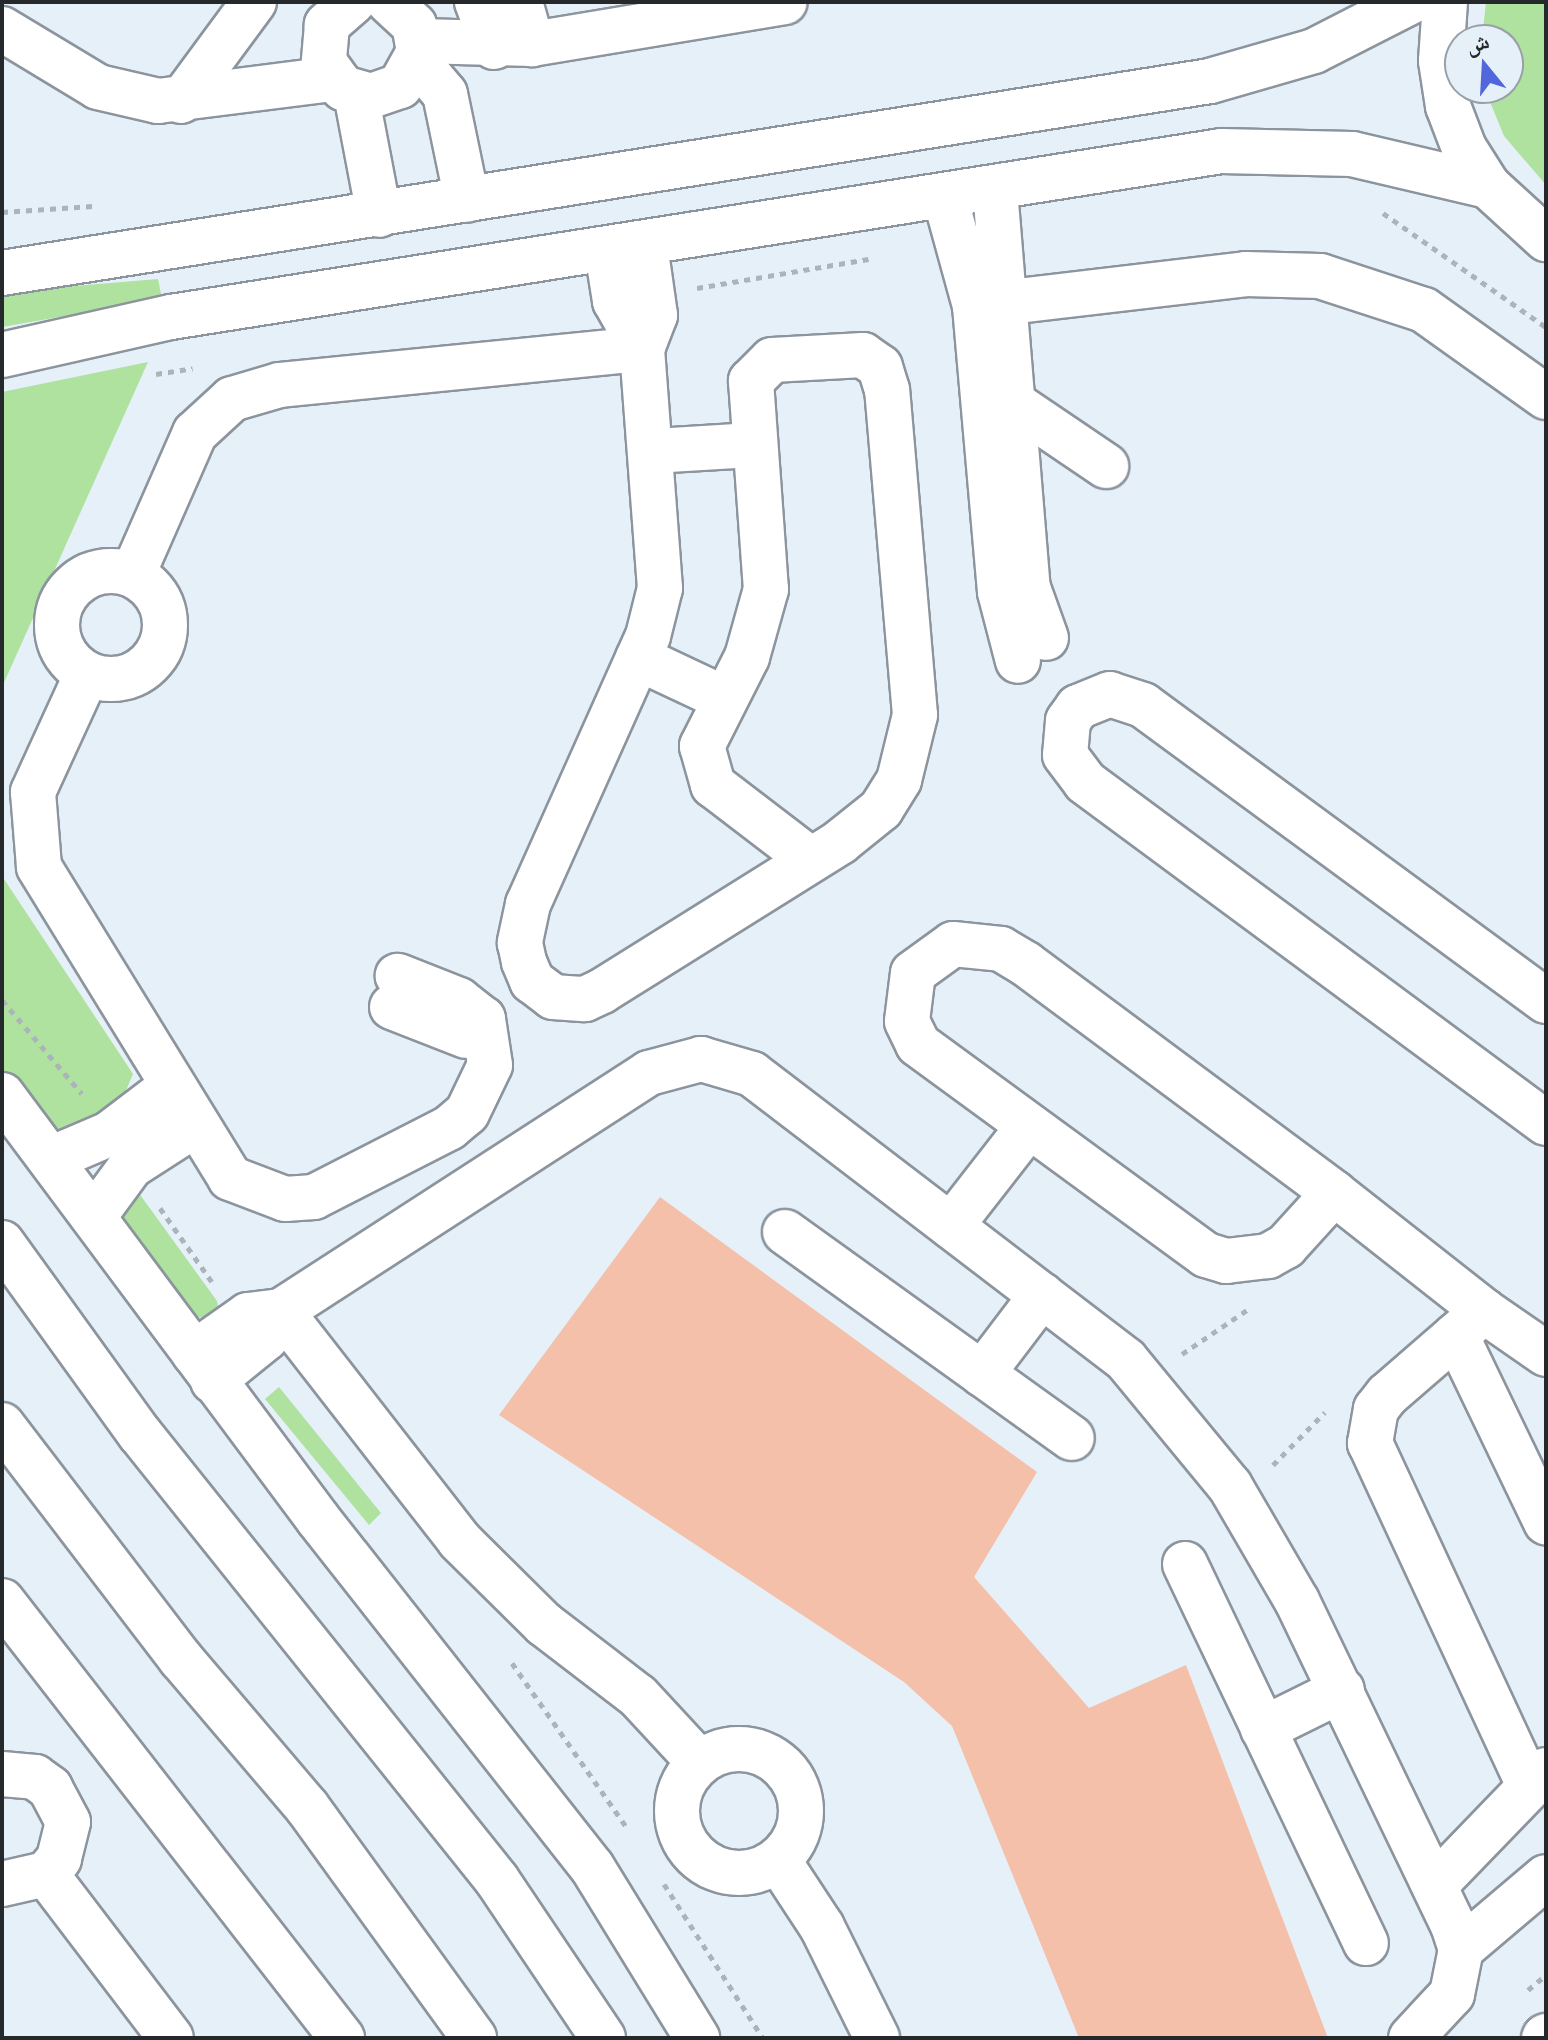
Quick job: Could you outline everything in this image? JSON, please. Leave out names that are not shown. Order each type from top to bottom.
[{"type":"street","points":[[181,101],[254,2]]},
{"type":"street","points":[[353,2],[327,25],[321,43],[345,86],[379,215]]},
{"type":"street","points":[[389,2],[404,12],[418,51],[445,94],[467,200]]},
{"type":"street","points":[[477,2],[513,45]]},
{"type":"street","points":[[513,45],[520,2]]},
{"type":"street","points":[[418,51],[513,45],[785,2]]},
{"type":"street","points":[[2,273],[1210,81],[1314,51],[1410,2]]},
{"type":"street","points":[[1445,2],[1441,61],[1448,106],[1488,186],[1546,239]]},
{"type":"street","points":[[2,29],[98,87],[181,101],[345,86],[371,96],[400,86],[418,51]]},
{"type":"street","points":[[2,355],[171,317],[1265,149],[1352,154],[1488,186]]},
{"type":"street","points":[[945,197],[990,304],[1016,405],[1032,649],[1000,592],[990,304],[995,190]]},
{"type":"street","points":[[626,248],[654,296],[655,315],[642,349]]},
{"type":"street","points":[[626,248],[615,301],[642,349],[653,451],[660,588],[638,658],[522,923],[520,943],[532,981],[553,997],[585,999],[811,860],[881,809],[911,748],[915,715],[885,377],[863,355],[772,360],[751,381],[751,445],[766,589],[756,635],[702,746],[706,773],[723,794],[811,860]]},
{"type":"street","points":[[990,304],[1246,274],[1320,276],[1424,310],[1546,397]]},
{"type":"street","points":[[133,574],[195,433],[232,399],[280,385],[642,349]]},
{"type":"street","points":[[1016,405],[1106,466]]},
{"type":"street","points":[[653,451],[751,445]]},
{"type":"street","points":[[92,574],[133,574],[163,605],[161,647],[148,665],[130,676],[87,674],[59,643],[61,602],[92,574]]},
{"type":"street","points":[[638,658],[725,699]]},
{"type":"street","points":[[87,674],[41,768],[32,842],[49,890],[193,1126],[230,1178],[285,1199],[314,1197],[449,1128],[467,1113],[490,1065],[489,1034],[475,1010],[395,992]]},
{"type":"street","points":[[1544,996],[1143,705],[1110,694],[1078,707],[1068,721],[1065,755],[1085,782],[1546,1123]]},
{"type":"street","points":[[1334,1193],[1286,1246],[1268,1256],[1226,1261],[1189,1244],[918,1044],[906,996],[913,973],[930,954],[978,942],[1001,949],[1334,1193],[1470,1323],[1546,1354]]},
{"type":"street","points":[[203,1367],[248,1315],[281,1311],[674,1062],[727,1063],[752,1074],[1126,1360],[1191,1434],[1265,1541],[1342,1690],[1435,1885],[1461,1949],[1452,1994],[1411,2038]]},
{"type":"street","points":[[53,1158],[109,1134],[171,1087]]},
{"type":"street","points":[[2,1095],[53,1158],[203,1367],[515,1762],[592,1867],[686,2027]]},
{"type":"street","points":[[95,1215],[131,1166],[193,1126]]},
{"type":"street","points":[[951,1226],[1028,1127]]},
{"type":"street","points":[[785,1232],[1072,1438]]},
{"type":"street","points":[[2,1243],[140,1434],[497,1880],[603,2038]]},
{"type":"street","points":[[982,1374],[1042,1295]]},
{"type":"street","points":[[281,1311],[459,1540],[534,1615],[638,1696],[700,1763]]},
{"type":"street","points":[[1470,1323],[1546,1522]]},
{"type":"street","points":[[1435,1885],[1538,1779],[1370,1443],[1376,1409],[1470,1323]]},
{"type":"street","points":[[2,1425],[181,1659],[307,1807],[474,2038]]},
{"type":"street","points":[[1185,1564],[1366,1943]]},
{"type":"street","points":[[2,1601],[342,2038]]},
{"type":"street","points":[[1263,1729],[1342,1690]]},
{"type":"street","points":[[736,1749],[774,1758],[788,1772],[798,1789],[800,1818],[778,1860],[760,1869],[723,1871],[691,1850],[677,1814],[686,1778],[700,1763],[736,1749]]},
{"type":"street","points":[[2,1774],[35,1777],[62,1803],[67,1841],[46,1874],[2,1884]]},
{"type":"street","points":[[778,1860],[822,1927],[877,2038]]},
{"type":"street","points":[[46,1874],[171,2038]]},
{"type":"street","points":[[1461,1949],[1546,1877]]},
{"type":"path","points":[[2,212],[105,205]]},
{"type":"path","points":[[1377,210],[1546,327]]},
{"type":"path","points":[[654,296],[885,257]]},
{"type":"path","points":[[151,374],[211,365]]},
{"type":"green space","points":[[1486,2],[1546,2],[1546,185],[1504,136],[1491,104],[1524,104],[1524,24],[1484,24]]},
{"type":"green space","points":[[158,279],[162,299],[2,327],[2,292]]},
{"type":"green space","points":[[148,362],[2,687],[2,392]]},
{"type":"green space","points":[[2,876],[133,1074],[122,1100],[106,1114],[59,1134],[39,1121],[2,1069]]},
{"type":"green space","points":[[133,1185],[217,1301],[218,1307],[204,1317],[191,1318],[113,1222]]},
{"type":"green space","points":[[279,1387],[381,1513],[369,1525],[265,1399]]},
{"type":"building","points":[[660,1197],[1037,1472],[974,1577],[1089,1708],[1186,1665],[1328,2038],[1079,2038],[952,1726],[904,1682],[499,1415]]}]
